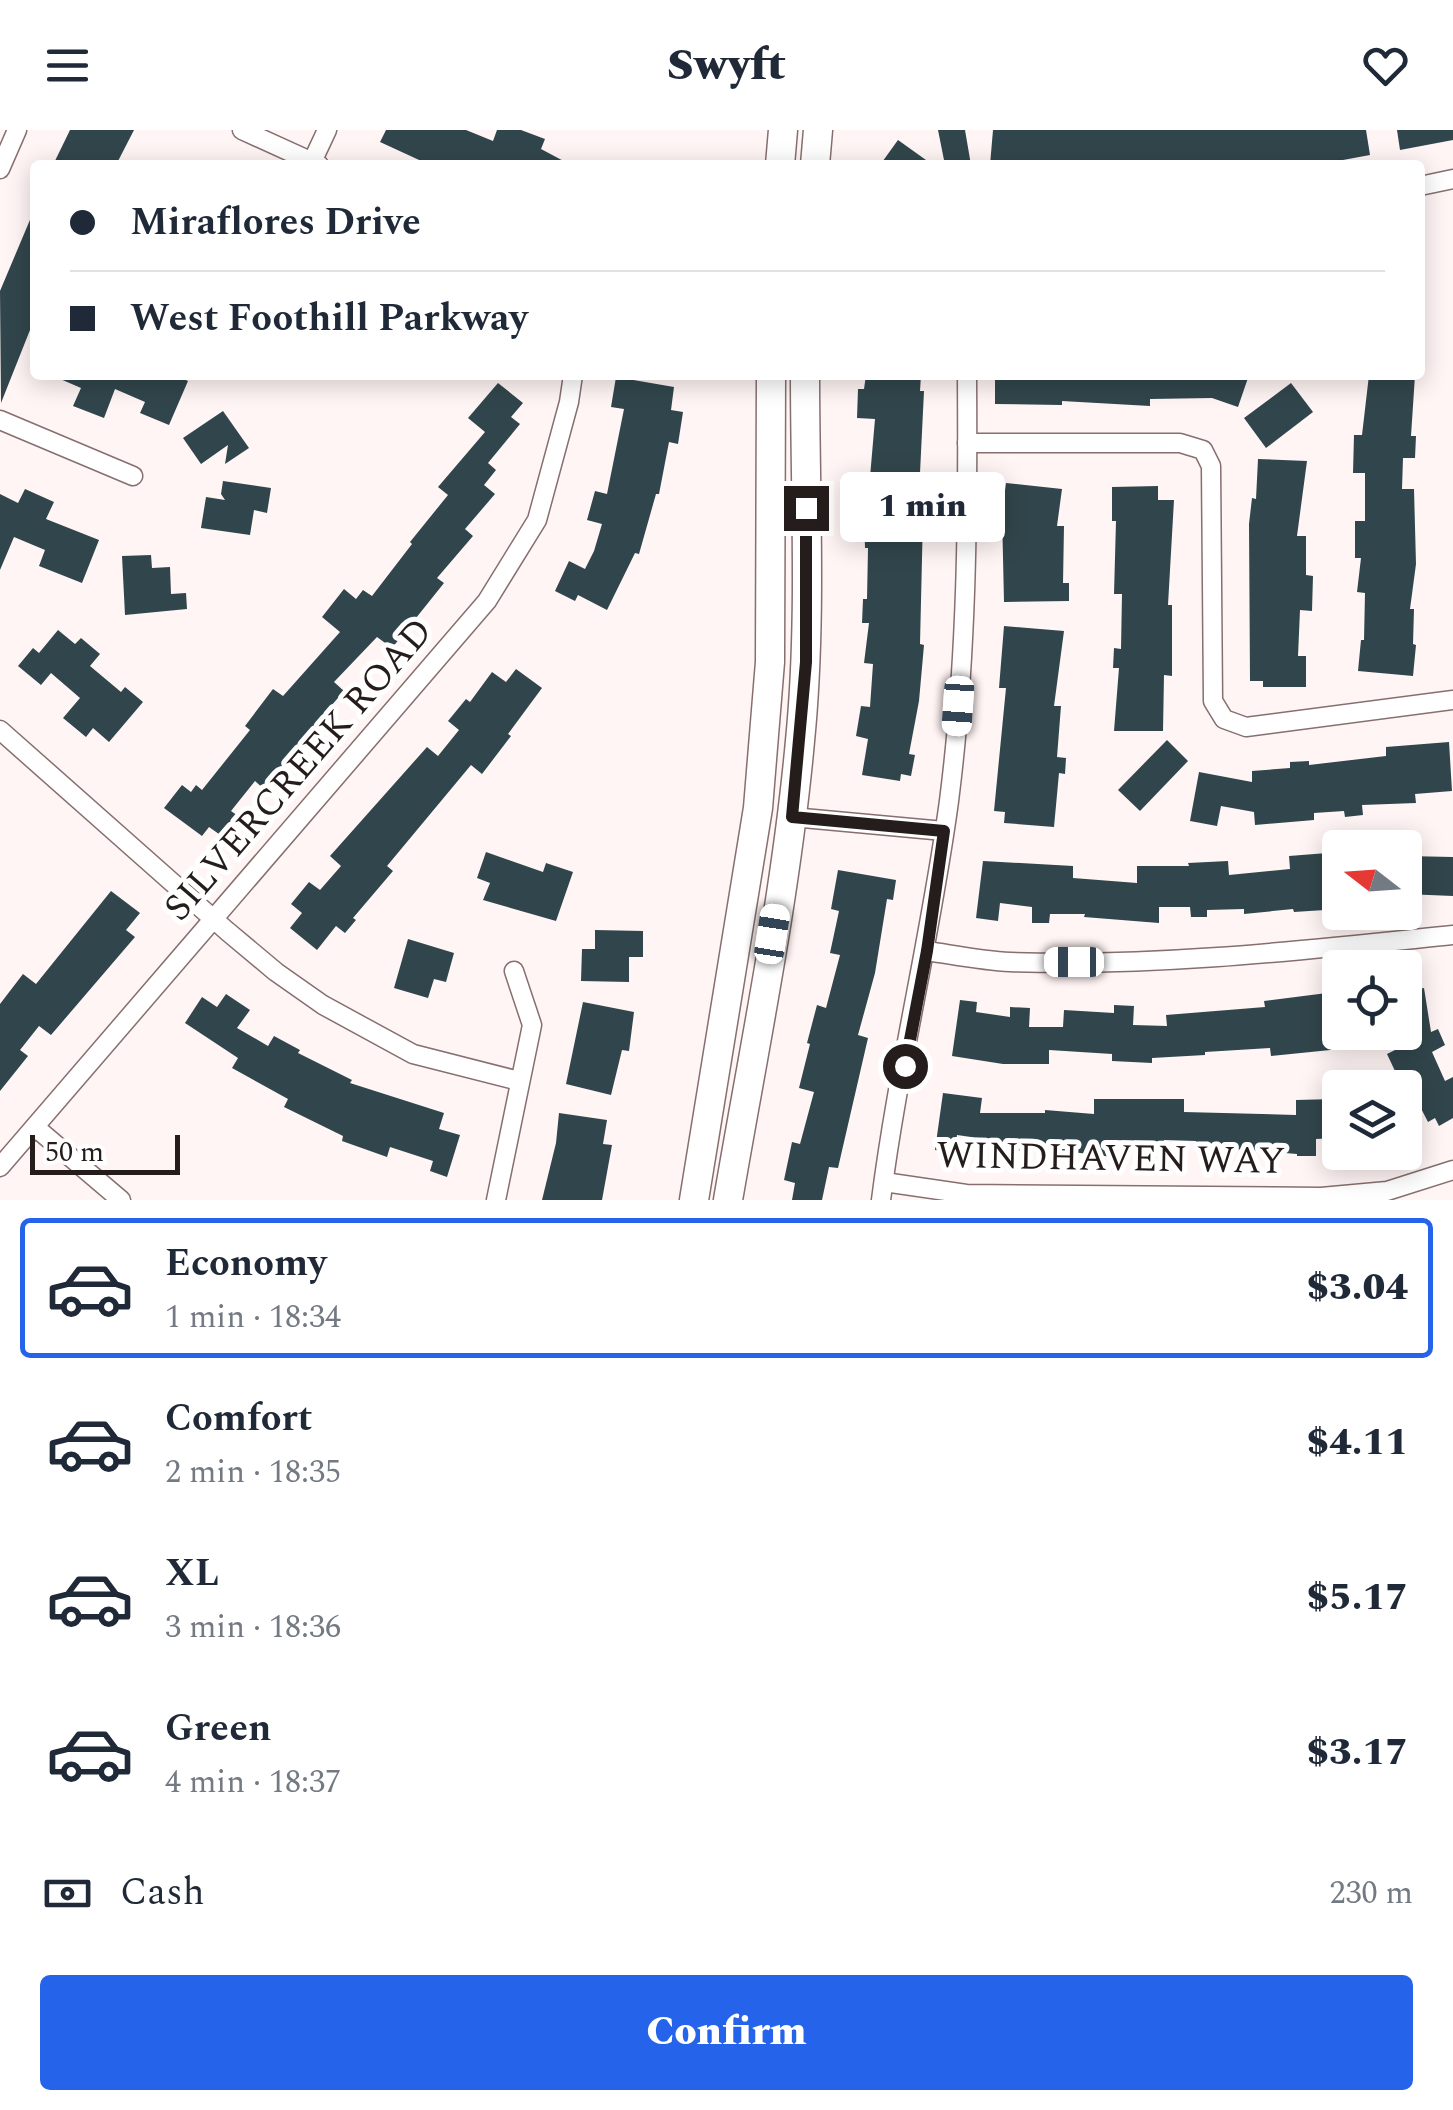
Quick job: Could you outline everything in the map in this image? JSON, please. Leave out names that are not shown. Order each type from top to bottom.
[{"type":"main road","points":[[780,160],[783,130]]},
{"type":"main road","points":[[815,160],[818,130]]},
{"type":"main road","points":[[694,1200],[758,808],[770,662],[771,380]]},
{"type":"main road","points":[[728,1200],[792,817],[806,662],[805,380]]},
{"type":"street","points":[[0,169],[18,130]]},
{"type":"street","points":[[242,130],[307,160]]},
{"type":"street","points":[[317,160],[327,130]]},
{"type":"street","points":[[1425,185],[1453,179]]},
{"type":"street","name":"SILVERCREEK ROAD","points":[[0,1168],[487,601],[537,520],[572,380]]},
{"type":"street","points":[[882,1191],[927,951],[956,743],[965,596],[966,380]]},
{"type":"street","points":[[0,420],[133,476]]},
{"type":"street","points":[[967,443],[1180,442],[1203,450],[1212,466],[1213,701],[1224,719],[1246,727],[1453,700]]},
{"type":"street","points":[[0,730],[276,972],[323,1005],[413,1054],[520,1081]]},
{"type":"street","points":[[792,817],[944,831]]},
{"type":"street","points":[[927,951],[1006,962],[1223,959],[1453,935]]},
{"type":"street","points":[[496,1200],[532,1025],[514,972]]},
{"type":"street","points":[[35,1127],[121,1200]]},
{"type":"street","name":"WINDHAVEN WAY","points":[[882,1191],[1321,1196],[1386,1191],[1453,1170]]},
{"type":"building","points":[[70,130],[134,130],[119,160],[55,160]]},
{"type":"building","points":[[386,130],[466,130],[493,141],[497,130],[521,130],[545,139],[541,149],[562,160],[419,160],[380,142]]},
{"type":"building","points":[[938,130],[965,130],[970,160],[944,160]]},
{"type":"building","points":[[993,130],[1366,130],[1370,155],[1343,160],[990,160]]},
{"type":"building","points":[[1397,130],[1453,130],[1453,140],[1400,150]]},
{"type":"building","points":[[898,140],[926,160],[884,160]]},
{"type":"building","points":[[30,220],[30,330],[1,403],[0,291]]},
{"type":"building","points":[[63,380],[188,381],[169,425],[140,413],[145,402],[115,389],[104,418],[73,406],[81,388]]},
{"type":"building","points":[[616,380],[633,380],[674,387],[671,410],[683,412],[678,444],[669,442],[659,494],[639,554],[635,553],[607,610],[578,595],[575,601],[555,591],[569,561],[585,569],[594,551],[602,524],[587,520],[595,491],[607,494],[624,409],[611,407]]},
{"type":"building","points":[[865,380],[921,380],[920,391],[924,391],[920,644],[924,645],[909,754],[915,755],[911,776],[901,774],[900,781],[862,775],[868,739],[856,736],[861,706],[870,707],[873,664],[864,663],[869,623],[862,623],[863,599],[867,599],[868,548],[864,512],[875,419],[857,418],[858,389],[864,389]]},
{"type":"building","points":[[995,380],[1247,380],[1238,407],[1212,398],[1150,399],[1150,406],[1062,401],[1062,405],[995,404]]},
{"type":"building","points":[[1368,380],[1415,380],[1411,436],[1416,436],[1415,458],[1403,458],[1402,489],[1414,489],[1416,564],[1410,609],[1414,609],[1416,645],[1413,676],[1358,671],[1364,640],[1365,593],[1357,592],[1361,558],[1355,558],[1355,521],[1365,521],[1365,473],[1353,473],[1354,435],[1362,435]]},
{"type":"building","points":[[498,383],[523,403],[511,417],[520,424],[488,463],[496,470],[484,485],[495,494],[465,529],[473,536],[437,578],[444,583],[392,648],[377,637],[334,682],[344,691],[317,722],[320,725],[303,748],[300,746],[265,790],[255,781],[231,811],[241,818],[226,839],[209,827],[202,836],[164,808],[182,785],[191,792],[196,785],[202,790],[250,730],[245,726],[273,689],[283,696],[340,632],[322,617],[344,589],[356,599],[363,590],[372,596],[448,495],[438,487],[485,432],[468,418]]},
{"type":"building","points":[[1291,383],[1313,412],[1266,448],[1244,418]]},
{"type":"building","points":[[223,411],[249,448],[225,464],[228,445],[201,464],[183,438]]},
{"type":"building","points":[[1258,459],[1307,461],[1297,536],[1306,536],[1306,575],[1313,576],[1312,611],[1300,610],[1298,656],[1306,656],[1306,687],[1263,687],[1263,681],[1250,681],[1249,524],[1252,498],[1256,499]]},
{"type":"building","points":[[223,481],[271,488],[267,513],[254,510],[250,535],[201,528],[206,497],[225,500],[221,494]]},
{"type":"building","points":[[1006,483],[1062,489],[1057,526],[1064,526],[1063,583],[1069,583],[1069,601],[1004,602],[1002,513]]},
{"type":"building","points":[[1158,486],[1158,500],[1174,500],[1168,605],[1172,605],[1172,676],[1164,675],[1163,731],[1114,731],[1119,668],[1113,668],[1114,648],[1121,649],[1122,594],[1114,594],[1116,521],[1112,521],[1112,487]]},
{"type":"building","points":[[25,489],[54,502],[46,519],[99,540],[82,583],[39,566],[45,550],[14,537],[0,570],[0,494],[18,503]]},
{"type":"building","points":[[151,555],[152,568],[170,567],[171,594],[186,593],[187,609],[125,615],[122,556]]},
{"type":"building","points":[[1004,626],[1064,631],[1054,706],[1061,706],[1057,757],[1066,758],[1065,774],[1059,773],[1054,827],[1004,823],[1005,812],[994,811],[1006,688],[999,688]]},
{"type":"building","points":[[58,630],[75,644],[81,638],[100,654],[90,666],[121,692],[125,687],[143,702],[109,742],[93,728],[86,737],[63,718],[80,698],[51,673],[41,685],[18,666],[33,648],[39,653]]},
{"type":"building","points":[[516,669],[542,688],[508,734],[511,736],[482,774],[471,765],[387,866],[393,871],[353,918],[356,920],[345,933],[336,926],[317,950],[290,928],[302,913],[291,904],[309,882],[320,890],[341,866],[330,856],[427,747],[438,756],[459,730],[448,721],[466,699],[470,702],[492,672],[506,682]]},
{"type":"building","points":[[1167,740],[1188,761],[1140,811],[1118,790]]},
{"type":"building","points":[[1449,742],[1452,791],[1415,794],[1416,803],[1362,805],[1363,815],[1345,817],[1344,811],[1314,813],[1314,820],[1255,825],[1254,812],[1221,806],[1217,826],[1190,821],[1199,772],[1252,782],[1252,771],[1290,768],[1290,762],[1309,761],[1309,765],[1386,756],[1386,747]]},
{"type":"building","points":[[486,852],[543,872],[546,863],[573,872],[556,921],[483,900],[490,883],[477,878]]},
{"type":"building","points":[[1322,853],[1322,910],[1244,914],[1244,909],[1207,910],[1207,917],[1191,917],[1190,907],[1159,907],[1159,923],[1050,914],[1049,923],[1032,923],[1032,907],[1000,903],[998,921],[976,918],[983,861],[1073,866],[1073,878],[1137,883],[1137,866],[1228,861],[1229,875],[1290,869],[1289,856]]},
{"type":"building","points":[[1422,856],[1453,857],[1453,896],[1422,895]]},
{"type":"building","points":[[838,870],[896,880],[893,900],[887,899],[875,973],[858,1035],[868,1038],[838,1168],[829,1167],[822,1200],[792,1200],[795,1183],[784,1180],[792,1142],[800,1144],[814,1092],[799,1088],[810,1044],[807,1043],[817,1005],[826,1008],[840,955],[830,953],[839,911],[831,909]]},
{"type":"building","points":[[111,891],[140,913],[126,930],[135,937],[51,1035],[39,1026],[20,1050],[28,1056],[0,1091],[0,1004],[23,974],[36,984]]},
{"type":"building","points":[[595,930],[643,931],[643,957],[629,957],[629,982],[581,981],[582,949],[595,949]]},
{"type":"building","points":[[408,939],[454,953],[446,982],[434,979],[428,998],[394,988]]},
{"type":"building","points":[[1422,988],[1431,1032],[1438,1029],[1445,1045],[1432,1052],[1445,1081],[1453,1077],[1453,1118],[1439,1126],[1435,1118],[1428,1122],[1422,1110],[1422,1070],[1395,1070],[1387,1054],[1395,1050],[1422,1050]]},
{"type":"building","points":[[226,994],[250,1010],[237,1028],[268,1046],[274,1036],[300,1050],[298,1053],[352,1080],[350,1083],[444,1113],[439,1129],[460,1135],[447,1177],[430,1171],[433,1161],[390,1147],[387,1157],[342,1141],[343,1136],[284,1107],[288,1099],[232,1068],[238,1058],[185,1023],[202,997],[217,1007]]},
{"type":"building","points":[[1322,994],[1322,1050],[1330,1050],[1271,1056],[1270,1048],[1205,1052],[1152,1058],[1152,1063],[1112,1061],[1112,1054],[1049,1050],[1049,1064],[1003,1064],[952,1056],[960,1000],[977,1002],[976,1012],[1010,1017],[1010,1007],[1030,1008],[1029,1027],[1063,1027],[1064,1010],[1114,1013],[1114,1005],[1134,1006],[1133,1025],[1167,1026],[1166,1015],[1265,1007],[1264,1001]]},
{"type":"building","points":[[583,1002],[634,1012],[629,1051],[622,1050],[611,1095],[566,1084]]},
{"type":"building","points":[[943,1093],[982,1098],[980,1113],[1045,1110],[1094,1114],[1094,1099],[1184,1099],[1184,1112],[1296,1115],[1296,1100],[1322,1099],[1322,1139],[1316,1139],[1316,1156],[1234,1149],[1195,1151],[1196,1141],[1164,1140],[1164,1152],[1144,1152],[1144,1141],[1114,1140],[1113,1157],[1031,1147],[1031,1151],[992,1151],[992,1140],[957,1135],[955,1153],[935,1150]]},
{"type":"building","points":[[559,1113],[607,1120],[603,1144],[612,1145],[602,1200],[542,1200]]},
{"type":"route","points":[[806,508],[806,662],[792,817],[944,831],[905,1066]]}]
